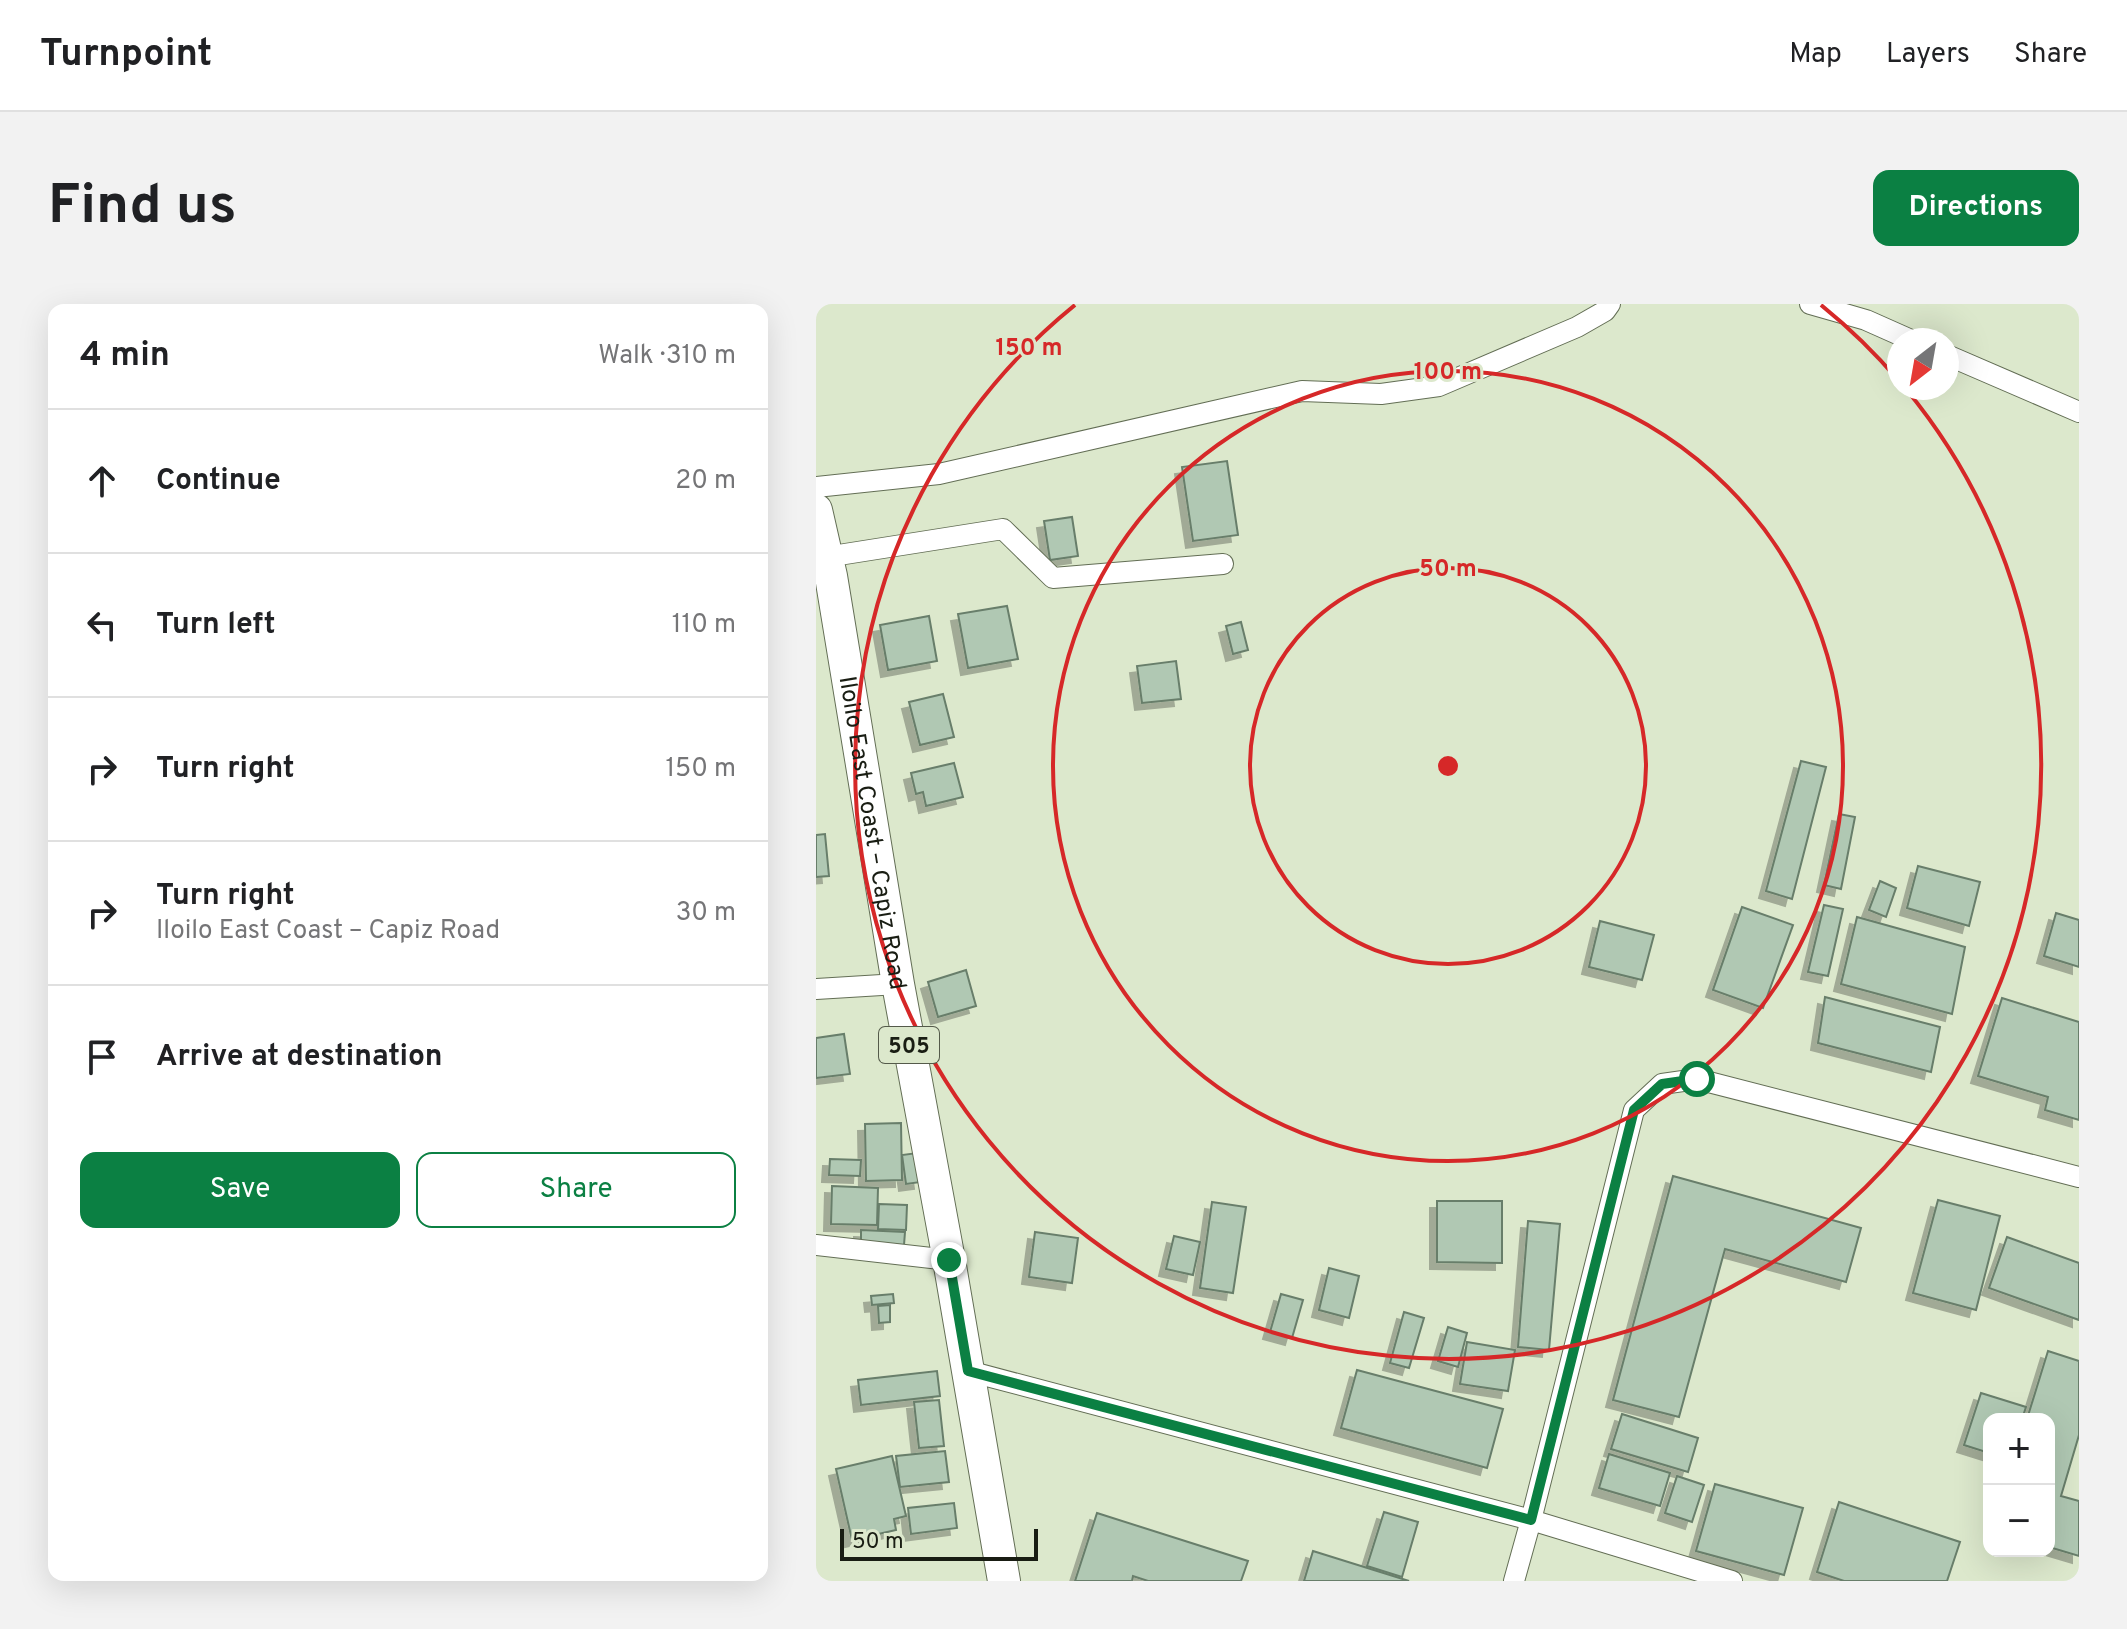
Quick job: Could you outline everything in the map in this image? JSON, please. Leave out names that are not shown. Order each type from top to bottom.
[{"type":"main road","name":"Iloilo East Coast – Capiz Road","points":[[816,510],[1004,1581]]},
{"type":"street","points":[[816,487],[939,474],[1302,391],[1381,394],[1439,386],[1577,327],[1605,311],[1610,304]]},
{"type":"street","points":[[1810,304],[1887,329]]},
{"type":"street","points":[[1959,360],[2079,412]]},
{"type":"street","points":[[826,557],[1003,529],[1053,578],[1223,564]]},
{"type":"street","points":[[816,989],[898,984]]},
{"type":"street","points":[[1514,1581],[1634,1110],[1662,1084],[1697,1079],[2079,1177]]},
{"type":"street","points":[[816,1245],[949,1260]]},
{"type":"street","points":[[968,1371],[1531,1520],[1732,1581]]},
{"type":"building","points":[[1227,461],[1238,535],[1193,541],[1182,467]]},
{"type":"building","points":[[1072,517],[1078,556],[1050,560],[1044,521]]},
{"type":"building","points":[[1007,606],[1018,659],[968,668],[958,614]]},
{"type":"building","points":[[929,616],[937,661],[888,670],[880,625]]},
{"type":"building","points":[[1241,622],[1248,650],[1233,654],[1226,626]]},
{"type":"building","points":[[1176,661],[1181,699],[1142,703],[1137,666]]},
{"type":"building","points":[[943,694],[954,737],[920,745],[909,702]]},
{"type":"building","points":[[1801,761],[1826,767],[1792,899],[1766,891]]},
{"type":"building","points":[[954,763],[963,797],[926,806],[923,792],[916,794],[911,773]]},
{"type":"building","points":[[1839,814],[1855,817],[1841,889],[1824,885]]},
{"type":"building","points":[[825,834],[829,876],[816,877],[816,835]]},
{"type":"building","points":[[1918,866],[1980,882],[1969,926],[1907,908]]},
{"type":"building","points":[[1880,881],[1896,888],[1886,917],[1869,910]]},
{"type":"building","points":[[1824,905],[1843,909],[1828,976],[1808,972]]},
{"type":"building","points":[[1742,907],[1793,925],[1763,1008],[1713,990]]},
{"type":"building","points":[[2056,913],[2079,920],[2079,967],[2044,956]]},
{"type":"building","points":[[1857,917],[1965,947],[1952,1014],[1841,984]]},
{"type":"building","points":[[1600,921],[1654,935],[1642,980],[1589,967]]},
{"type":"building","points":[[966,970],[976,1006],[938,1017],[928,982]]},
{"type":"building","points":[[1825,997],[1940,1027],[1931,1072],[1818,1043]]},
{"type":"building","points":[[2002,998],[2079,1022],[2079,1120],[2045,1110],[2048,1097],[1978,1076]]},
{"type":"building","points":[[844,1034],[850,1074],[816,1078],[816,1038]]},
{"type":"building","points":[[901,1123],[902,1180],[866,1181],[865,1124]]},
{"type":"building","points":[[917,1153],[921,1182],[906,1184],[902,1155]]},
{"type":"building","points":[[830,1159],[861,1160],[860,1176],[829,1175]]},
{"type":"building","points":[[1673,1176],[1861,1228],[1846,1282],[1725,1249],[1679,1417],[1613,1400]]},
{"type":"building","points":[[832,1186],[878,1188],[877,1225],[831,1224]]},
{"type":"building","points":[[1938,1200],[2000,1216],[1976,1310],[1913,1293]]},
{"type":"building","points":[[1437,1201],[1502,1201],[1502,1263],[1437,1262]]},
{"type":"building","points":[[1212,1202],[1246,1207],[1233,1293],[1200,1288]]},
{"type":"building","points":[[879,1204],[907,1205],[906,1230],[878,1229]]},
{"type":"building","points":[[1528,1221],[1560,1224],[1549,1350],[1518,1347]]},
{"type":"building","points":[[861,1230],[905,1232],[904,1245],[861,1244]]},
{"type":"building","points":[[1035,1232],[1078,1238],[1072,1283],[1029,1277]]},
{"type":"building","points":[[1174,1236],[1200,1242],[1193,1275],[1166,1269]]},
{"type":"building","points":[[2007,1237],[2079,1263],[2079,1320],[1989,1288]]},
{"type":"building","points":[[1329,1268],[1359,1276],[1349,1318],[1319,1310]]},
{"type":"building","points":[[893,1294],[894,1303],[872,1305],[871,1296]]},
{"type":"building","points":[[1281,1294],[1303,1300],[1292,1338],[1270,1332]]},
{"type":"building","points":[[890,1305],[890,1322],[879,1323],[878,1306]]},
{"type":"building","points":[[1404,1312],[1424,1318],[1409,1368],[1390,1363]]},
{"type":"building","points":[[1448,1327],[1467,1333],[1458,1367],[1438,1361]]},
{"type":"building","points":[[1467,1342],[1515,1350],[1508,1391],[1460,1384]]},
{"type":"building","points":[[2048,1351],[2079,1361],[2079,1435],[2061,1496],[2079,1501],[2079,1556],[2055,1549],[2055,1413],[2029,1413]]},
{"type":"building","points":[[1357,1370],[1503,1409],[1487,1468],[1341,1428]]},
{"type":"building","points":[[937,1371],[940,1396],[861,1405],[858,1380]]},
{"type":"building","points":[[1981,1393],[2026,1407],[2024,1413],[1983,1413],[1983,1451],[1964,1445]]},
{"type":"building","points":[[939,1400],[944,1446],[919,1448],[914,1402]]},
{"type":"building","points":[[1622,1414],[1698,1438],[1688,1472],[1611,1449]]},
{"type":"building","points":[[945,1451],[949,1482],[900,1487],[896,1456]]},
{"type":"building","points":[[1609,1454],[1670,1473],[1660,1506],[1599,1488]]},
{"type":"building","points":[[892,1456],[906,1516],[894,1519],[896,1530],[852,1540],[836,1469]]},
{"type":"building","points":[[1677,1476],[1704,1485],[1692,1522],[1665,1513]]},
{"type":"building","points":[[1715,1484],[1803,1508],[1784,1575],[1696,1551]]},
{"type":"building","points":[[1839,1502],[1960,1542],[1947,1581],[1844,1581],[1817,1572]]},
{"type":"building","points":[[954,1503],[957,1528],[911,1534],[908,1508]]},
{"type":"building","points":[[1384,1512],[1418,1522],[1402,1577],[1367,1566]]},
{"type":"building","points":[[1097,1513],[1248,1561],[1241,1581],[1148,1581],[1133,1576],[1132,1581],[1075,1581]]},
{"type":"building","points":[[1313,1551],[1409,1581],[1304,1581]]},
{"type":"route","points":[[949,1260],[968,1371],[1531,1520],[1634,1110],[1662,1084],[1697,1079]]}]
